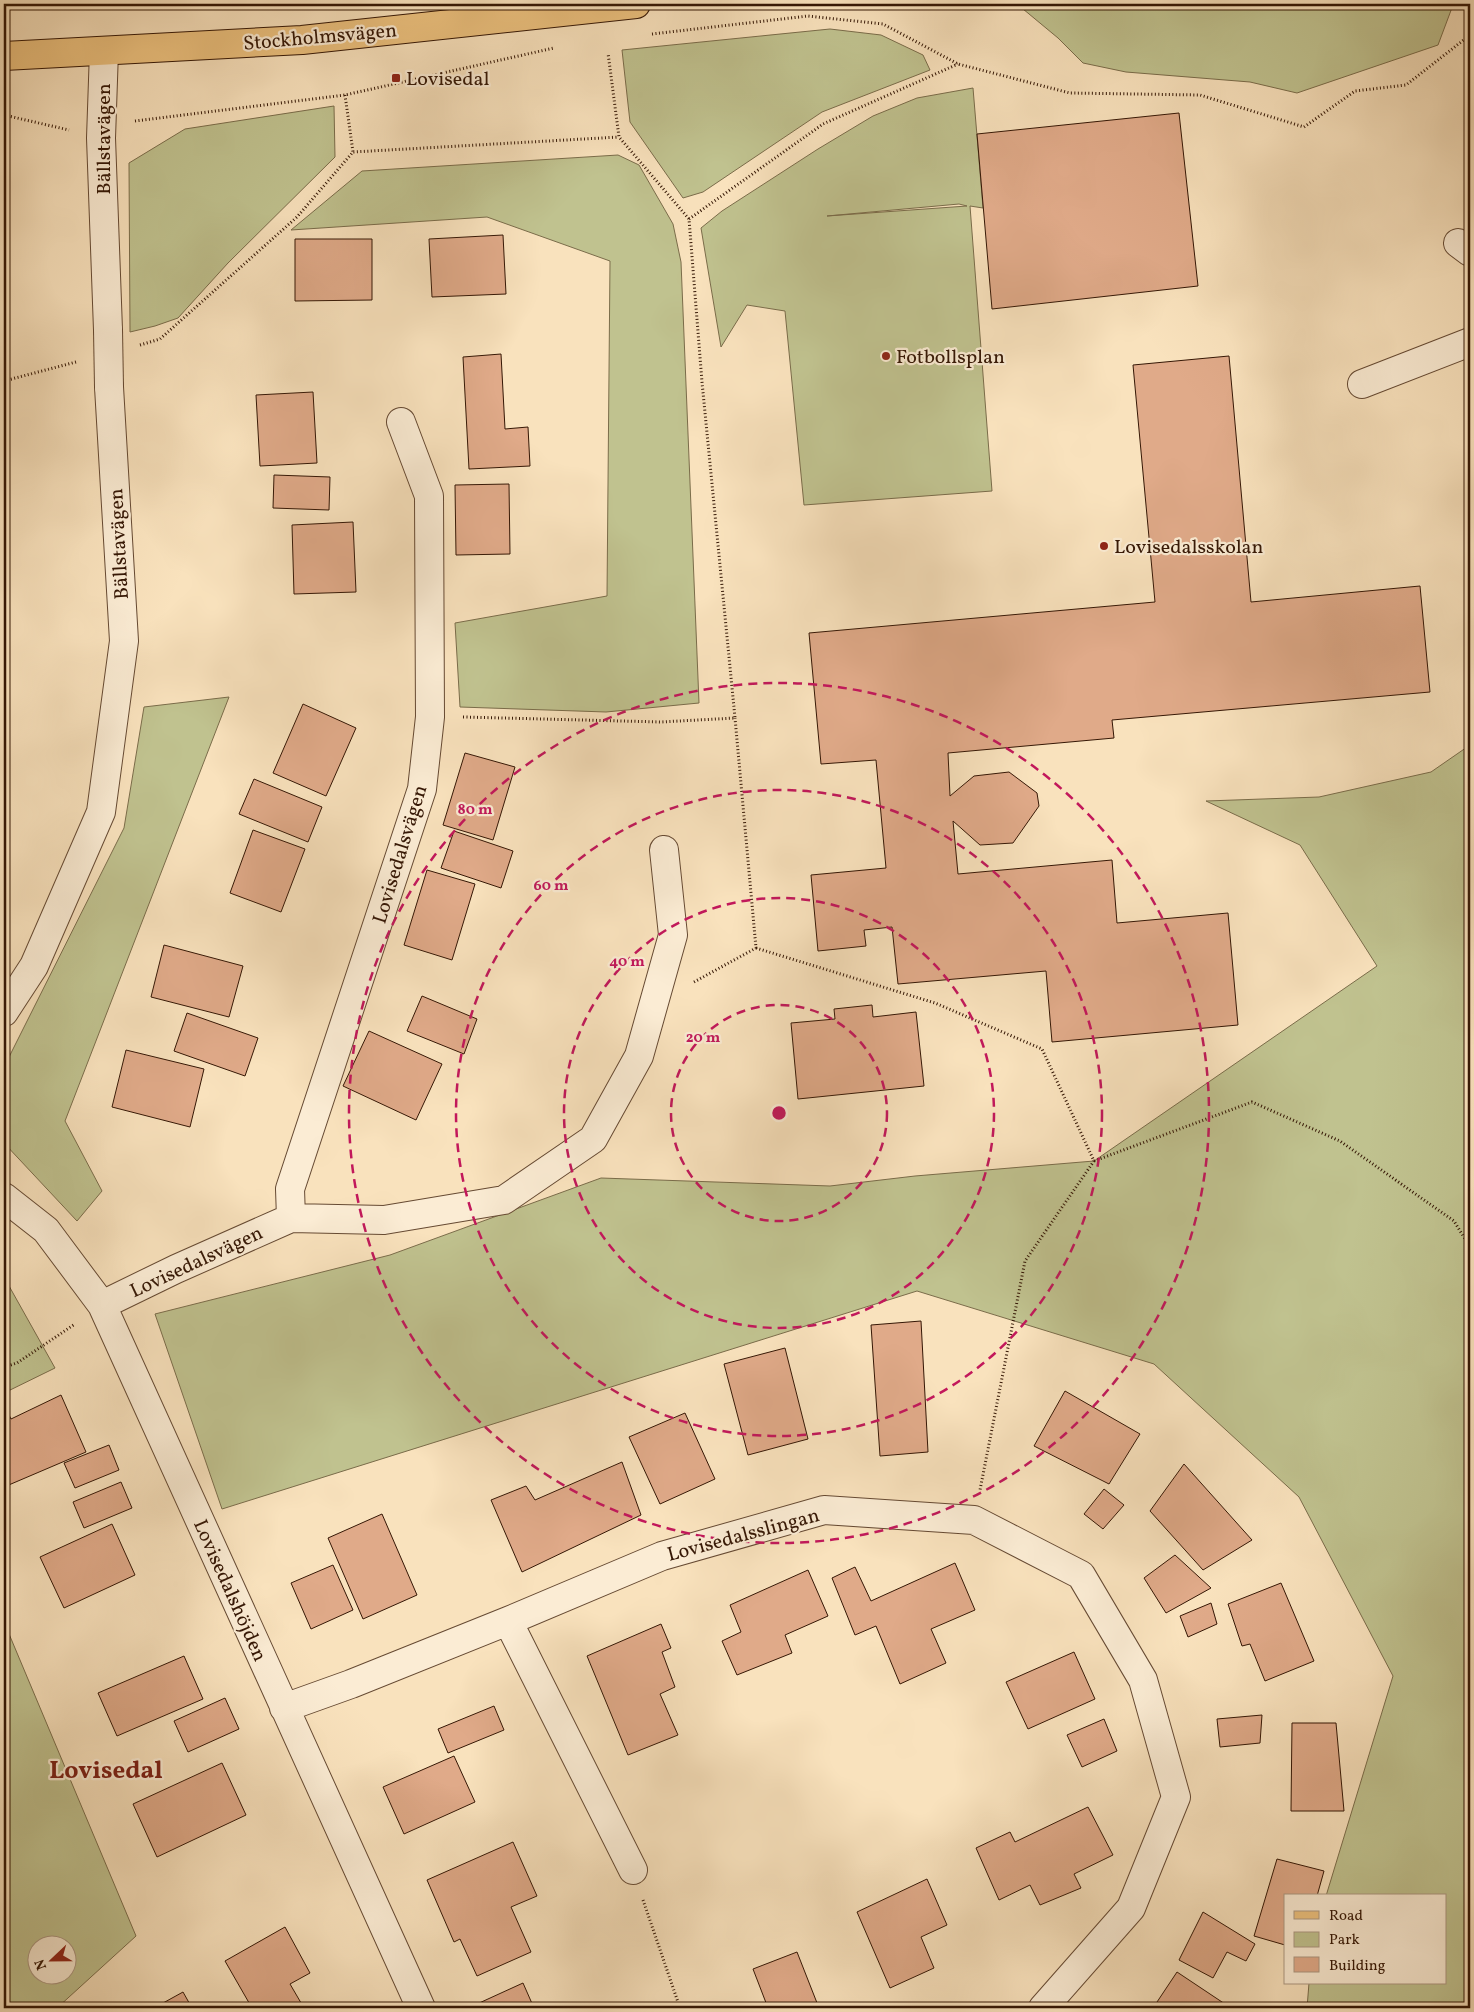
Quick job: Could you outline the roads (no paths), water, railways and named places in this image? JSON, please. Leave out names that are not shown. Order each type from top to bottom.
[{"type":"main road","name":"Stockholmsvägen","points":[[4,56],[302,40],[636,4]]},
{"type":"street","name":"Bällstavägen","points":[[4,1012],[34,966],[100,812],[124,641],[109,387],[101,138],[104,51]]},
{"type":"street","points":[[1362,384],[1470,342]]},
{"type":"street","name":"Lovisedalsvägen","points":[[291,1218],[290,1189],[422,789],[430,717],[429,496],[401,422]]},
{"type":"street","name":"Lovisedalsvägen","points":[[102,1305],[176,1269],[291,1218],[384,1220],[504,1200],[593,1139],[639,1056],[673,935],[664,850]]},
{"type":"street","name":"Lovisedalshöjden","points":[[4,1197],[46,1230],[102,1305],[420,2008]]},
{"type":"street","name":"Lovisedalsslingan","points":[[284,1708],[351,1684],[508,1621],[662,1556],[824,1510],[974,1520],[1081,1576],[1143,1680],[1176,1797],[1131,1908],[1042,2008]]},
{"type":"street","points":[[508,1621],[633,1870]]},
{"type":"place","name":"Lovisedal","points":[[396,78]]},
{"type":"place","name":"Fotbollsplan","points":[[886,356]]},
{"type":"place","name":"Lovisedalsskolan","points":[[1104,546]]},
{"type":"district","name":"Lovisedal","points":[[106,1769]]}]
